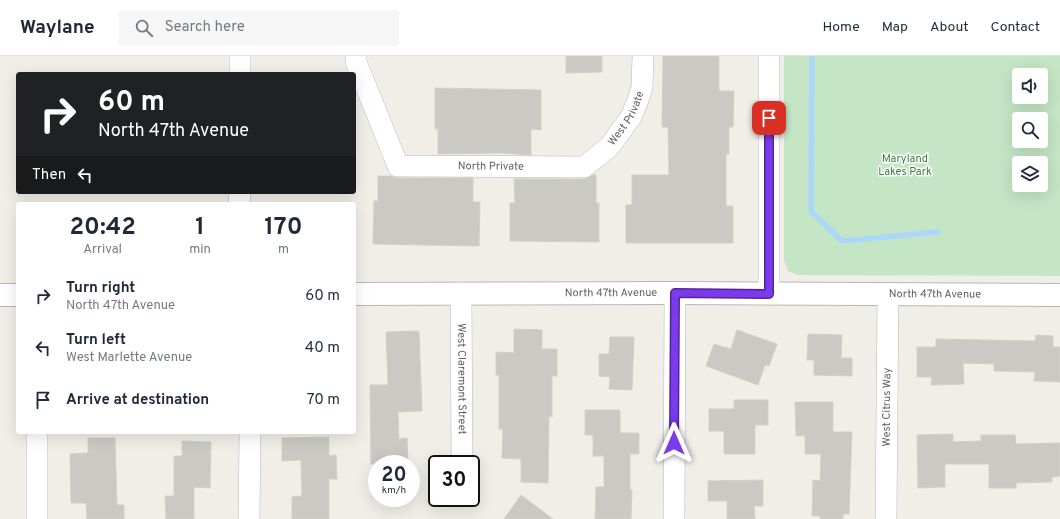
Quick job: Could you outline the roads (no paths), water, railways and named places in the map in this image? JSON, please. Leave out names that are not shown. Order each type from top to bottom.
[{"type":"street","points":[[240,56],[240,72]]},
{"type":"street","name":"North Private","points":[[356,56],[356,62],[398,166],[584,167]]},
{"type":"street","name":"West Private","points":[[584,167],[609,147],[631,117],[642,87],[643,56]]},
{"type":"street","points":[[769,56],[769,294]]},
{"type":"street","name":"West Claremont Street","points":[[461,293],[462,455]]},
{"type":"street","points":[[674,519],[675,293]]},
{"type":"street","name":"North 47th Avenue","points":[[356,294],[675,293],[1060,295]]},
{"type":"street","points":[[0,295],[16,296]]},
{"type":"street","name":"West Citrus Way","points":[[886,519],[888,295]]},
{"type":"street","points":[[37,434],[37,519]]},
{"type":"street","points":[[249,519],[250,434]]},
{"type":"waterway","points":[[812,56],[811,211],[842,241],[938,232]]},
{"type":"park label","name":"Maryland Lakes Park","points":[[905,165]]}]
